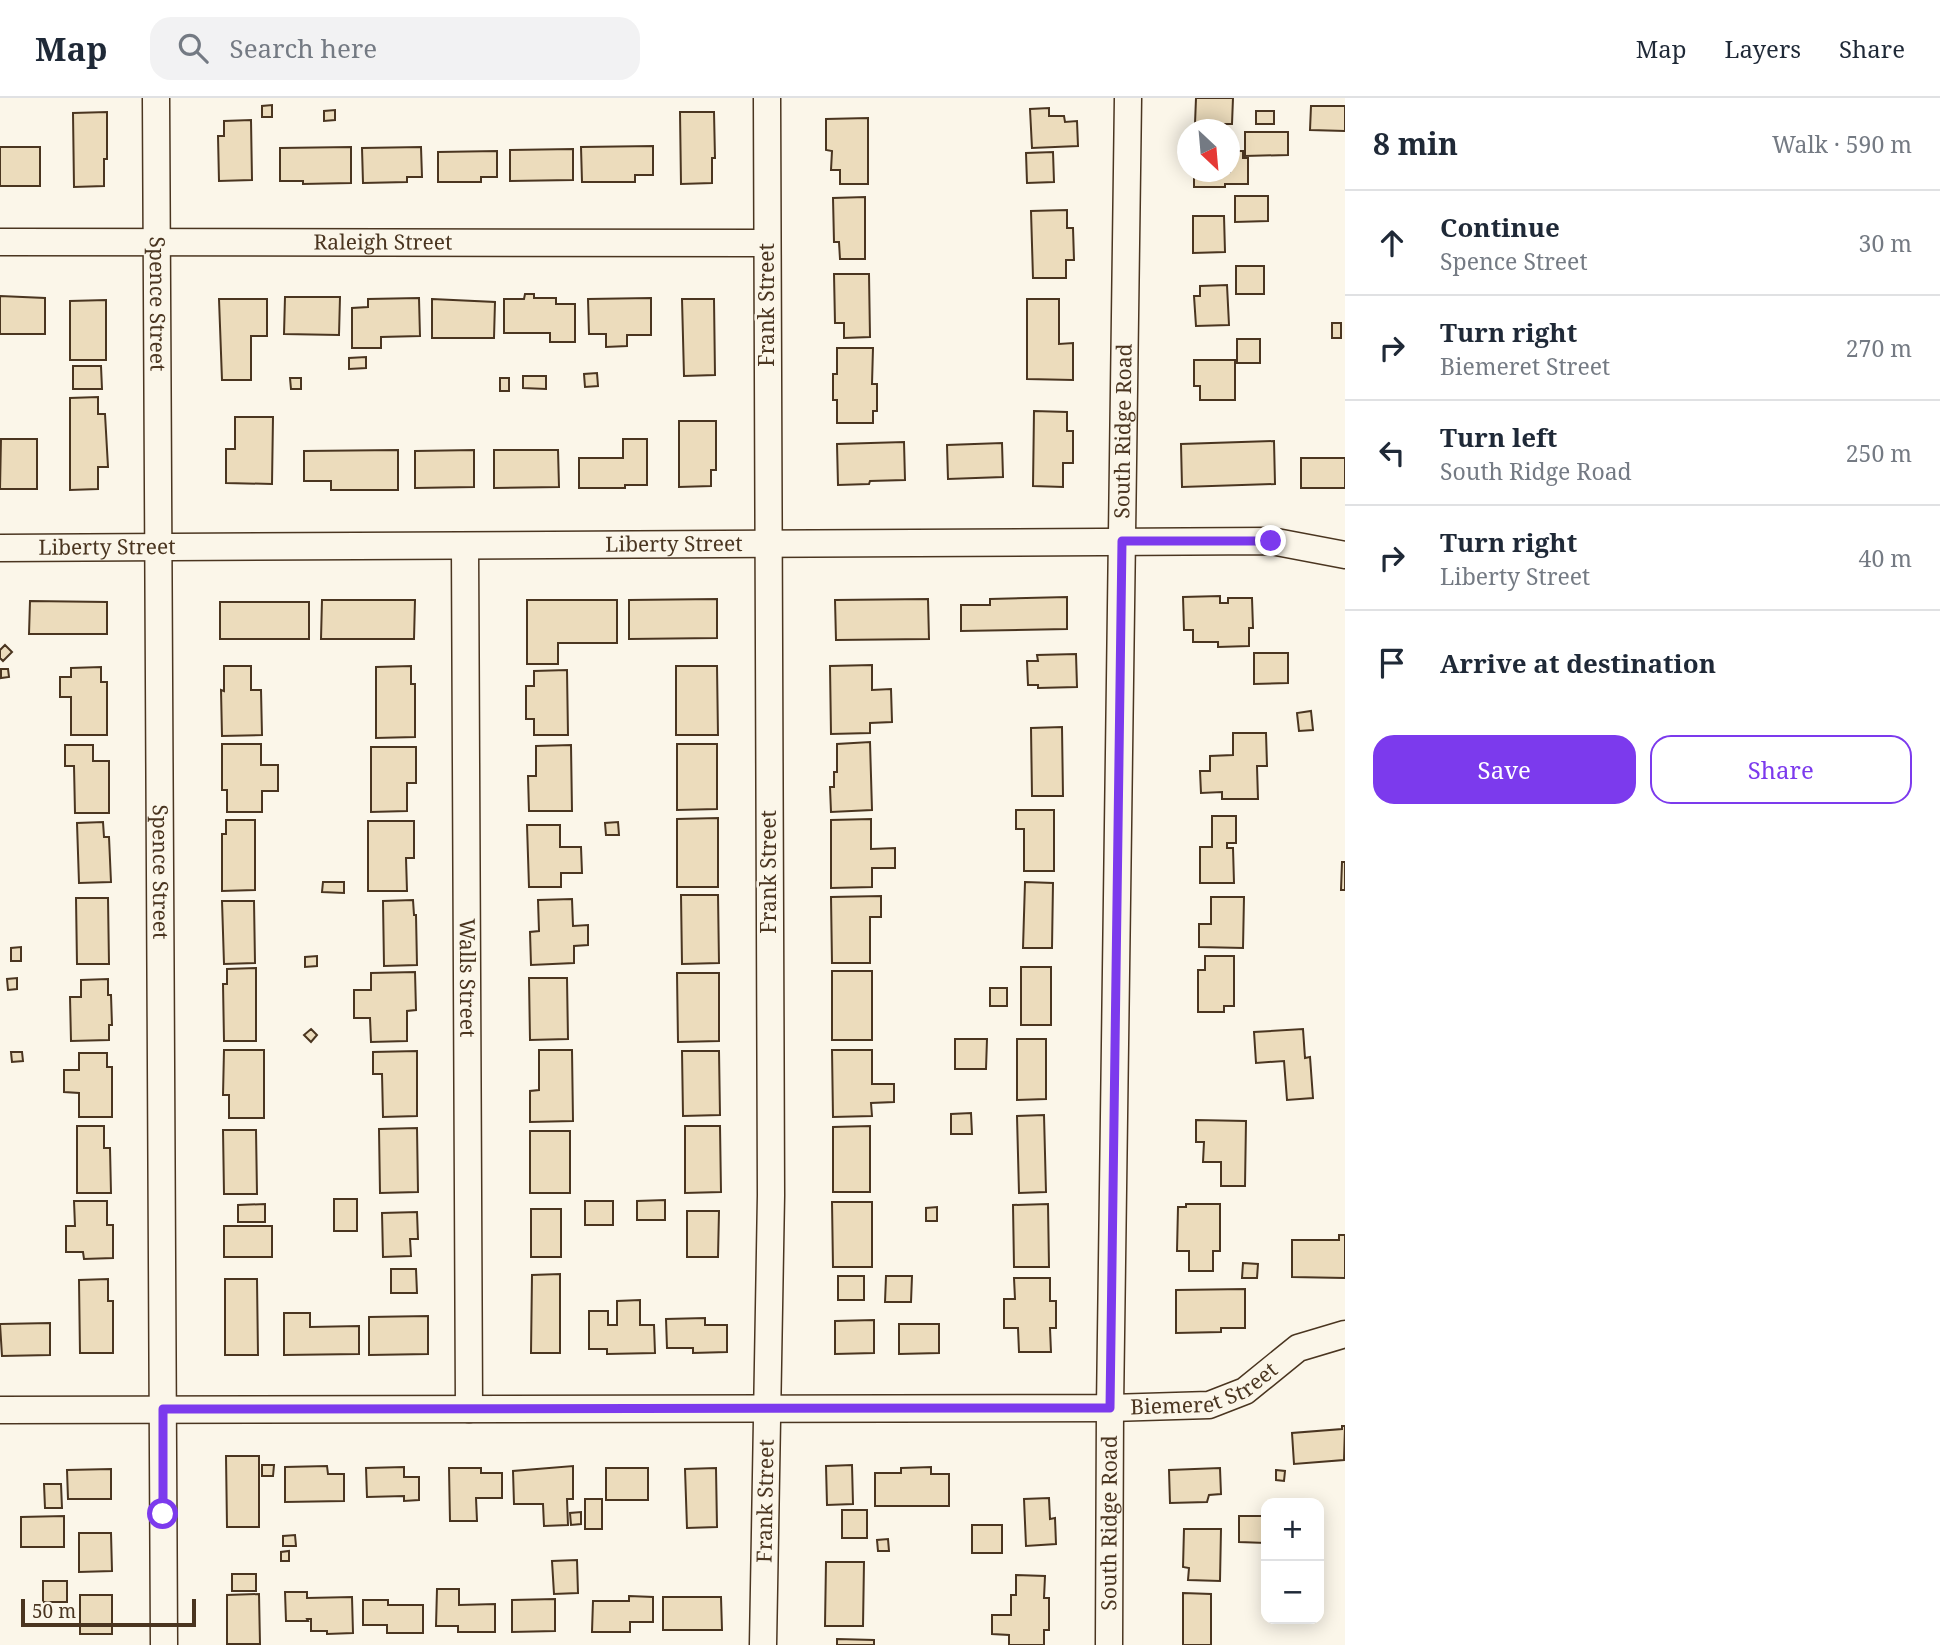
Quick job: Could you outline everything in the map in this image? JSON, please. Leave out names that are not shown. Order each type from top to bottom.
[{"type":"street","name":"Spence Street","points":[[156,98],[164,1645]]},
{"type":"street","name":"Frank Street","points":[[763,1645],[771,1182],[767,98]]},
{"type":"street","name":"South Ridge Road","points":[[1109,1645],[1128,98]]},
{"type":"street","name":"Raleigh Street","points":[[0,242],[766,243]]},
{"type":"street","name":"Liberty Street","points":[[0,548],[1271,541],[1345,555]]},
{"type":"street","name":"Walls Street","points":[[465,546],[469,1409]]},
{"type":"street","name":"Biemeret Street","points":[[0,1410],[1110,1408],[1209,1405],[1245,1391],[1298,1348],[1345,1334]]},
{"type":"building","points":[[1196,98],[1233,98],[1232,119],[1195,119]]},
{"type":"building","points":[[272,105],[272,117],[262,117],[262,106]]},
{"type":"building","points":[[1311,106],[1345,106],[1345,131],[1310,130]]},
{"type":"building","points":[[1049,108],[1049,116],[1064,116],[1065,122],[1077,121],[1078,146],[1032,148],[1030,109]]},
{"type":"building","points":[[335,110],[335,120],[324,121],[324,111]]},
{"type":"building","points":[[1256,111],[1274,111],[1274,124],[1256,124]]},
{"type":"building","points":[[107,112],[104,186],[74,187],[73,113]]},
{"type":"building","points":[[680,112],[714,112],[715,158],[712,158],[712,183],[681,184]]},
{"type":"building","points":[[868,118],[868,184],[840,184],[840,170],[831,170],[832,151],[826,150],[826,119]]},
{"type":"building","points":[[251,120],[252,180],[219,181],[218,136],[224,136],[224,121]]},
{"type":"building","points":[[1245,132],[1288,132],[1288,155],[1245,156]]},
{"type":"building","points":[[653,146],[653,175],[635,175],[635,182],[582,182],[581,147]]},
{"type":"building","points":[[0,147],[40,147],[40,186],[0,186]]},
{"type":"building","points":[[351,147],[351,183],[303,184],[303,181],[280,181],[280,148]]},
{"type":"building","points":[[421,147],[422,177],[407,177],[407,182],[363,183],[362,148]]},
{"type":"building","points":[[573,149],[573,180],[510,181],[510,150]]},
{"type":"building","points":[[497,151],[497,177],[481,177],[481,182],[438,182],[438,152]]},
{"type":"building","points":[[1240,151],[1243,151],[1243,158],[1248,158],[1248,184],[1194,187],[1194,182],[1240,182]]},
{"type":"building","points":[[1053,152],[1054,182],[1027,183],[1026,153]]},
{"type":"building","points":[[1235,196],[1268,196],[1268,221],[1235,222]]},
{"type":"building","points":[[865,197],[865,259],[840,259],[839,242],[834,242],[833,198]]},
{"type":"building","points":[[1067,210],[1067,228],[1073,228],[1074,260],[1066,260],[1066,278],[1033,278],[1031,211]]},
{"type":"building","points":[[1193,216],[1224,216],[1225,252],[1193,253]]},
{"type":"building","points":[[1236,266],[1264,266],[1264,294],[1236,294]]},
{"type":"building","points":[[834,274],[869,274],[870,337],[844,338],[844,323],[835,323]]},
{"type":"building","points":[[1227,285],[1229,325],[1196,326],[1194,296],[1200,296],[1200,286]]},
{"type":"building","points":[[525,294],[534,294],[534,298],[556,298],[556,304],[575,304],[575,342],[550,342],[550,333],[504,333],[504,299],[524,299]]},
{"type":"building","points":[[0,296],[45,298],[45,334],[0,334]]},
{"type":"building","points":[[285,297],[340,297],[339,335],[284,334]]},
{"type":"building","points":[[419,298],[420,336],[381,337],[381,348],[352,348],[352,308],[368,307],[368,299]]},
{"type":"building","points":[[651,298],[651,335],[627,335],[627,346],[606,347],[606,334],[589,334],[588,299]]},
{"type":"building","points":[[219,299],[267,299],[267,336],[251,336],[251,380],[222,380]]},
{"type":"building","points":[[432,299],[495,302],[494,338],[432,338]]},
{"type":"building","points":[[682,299],[714,299],[715,375],[684,376]]},
{"type":"building","points":[[1027,299],[1059,299],[1059,344],[1073,343],[1073,380],[1027,379]]},
{"type":"building","points":[[106,300],[106,360],[70,360],[70,301]]},
{"type":"building","points":[[1332,323],[1341,323],[1341,338],[1332,338]]},
{"type":"building","points":[[1237,339],[1260,339],[1260,363],[1237,363]]},
{"type":"building","points":[[837,348],[873,348],[872,384],[877,384],[877,411],[873,411],[873,423],[837,423],[837,400],[833,400],[833,374],[837,374]]},
{"type":"building","points":[[366,357],[366,368],[349,369],[349,358]]},
{"type":"building","points":[[1194,360],[1235,360],[1235,400],[1200,400],[1200,386],[1194,386]]},
{"type":"building","points":[[73,366],[101,366],[102,389],[73,389]]},
{"type":"building","points":[[597,373],[598,386],[585,387],[584,374]]},
{"type":"building","points":[[523,376],[546,376],[546,389],[523,388]]},
{"type":"building","points":[[290,378],[301,378],[301,389],[291,389]]},
{"type":"building","points":[[500,378],[509,378],[509,391],[500,391]]},
{"type":"building","points":[[98,397],[98,414],[105,414],[108,467],[98,467],[98,489],[70,490],[70,398]]},
{"type":"building","points":[[1034,411],[1067,412],[1067,431],[1073,431],[1073,463],[1063,463],[1063,487],[1033,486]]},
{"type":"building","points":[[235,417],[273,417],[272,484],[226,483],[226,449],[235,449]]},
{"type":"building","points":[[679,421],[716,421],[716,470],[711,470],[711,486],[679,487]]},
{"type":"building","points":[[1,439],[37,439],[37,489],[0,489]]},
{"type":"building","points":[[623,439],[647,439],[647,485],[579,488],[579,458],[623,458]]},
{"type":"building","points":[[1274,441],[1275,484],[1182,487],[1181,444]]},
{"type":"building","points":[[904,442],[905,480],[838,485],[837,444]]},
{"type":"building","points":[[1002,443],[1003,477],[948,479],[947,445]]},
{"type":"building","points":[[398,450],[398,490],[331,490],[331,481],[304,481],[304,451]]},
{"type":"building","points":[[474,450],[474,487],[415,488],[415,451]]},
{"type":"building","points":[[494,450],[558,450],[559,487],[494,488]]},
{"type":"building","points":[[1301,458],[1345,458],[1345,488],[1301,488]]},
{"type":"building","points":[[1220,596],[1220,603],[1228,603],[1228,598],[1252,598],[1253,628],[1249,628],[1249,646],[1218,647],[1218,642],[1193,642],[1193,630],[1184,630],[1183,597]]},
{"type":"building","points":[[1067,597],[1067,629],[961,631],[961,605],[990,605],[990,599]]},
{"type":"building","points":[[717,599],[717,638],[629,639],[629,600]]},
{"type":"building","points":[[928,599],[929,639],[836,640],[835,600]]},
{"type":"building","points":[[322,600],[415,600],[414,639],[321,639]]},
{"type":"building","points":[[527,600],[617,600],[617,643],[558,643],[558,664],[527,664]]},
{"type":"building","points":[[30,601],[107,602],[107,634],[29,634]]},
{"type":"building","points":[[220,602],[309,602],[309,639],[220,639]]},
{"type":"building","points":[[5,645],[12,652],[3,661],[0,658],[0,650]]},
{"type":"building","points":[[1254,653],[1288,653],[1288,683],[1254,684]]},
{"type":"building","points":[[1076,654],[1077,687],[1038,688],[1038,685],[1028,685],[1027,661],[1038,661],[1037,655]]},
{"type":"building","points":[[872,665],[872,690],[891,689],[892,722],[870,723],[870,733],[831,734],[830,666]]},
{"type":"building","points":[[224,666],[251,666],[251,690],[261,690],[262,735],[222,736],[221,690],[224,691]]},
{"type":"building","points":[[411,666],[411,684],[415,684],[415,737],[376,738],[376,667]]},
{"type":"building","points":[[676,666],[717,666],[718,735],[676,735]]},
{"type":"building","points":[[101,667],[101,682],[107,682],[107,735],[71,735],[71,697],[60,697],[60,677],[71,677],[71,668]]},
{"type":"building","points":[[1,669],[8,669],[9,677],[1,678]]},
{"type":"building","points":[[567,670],[568,735],[534,735],[534,719],[526,719],[526,686],[534,686],[534,671]]},
{"type":"building","points":[[1311,711],[1313,730],[1299,731],[1297,713]]},
{"type":"building","points":[[1062,727],[1063,796],[1032,796],[1031,728]]},
{"type":"building","points":[[1233,733],[1266,733],[1267,766],[1257,766],[1258,799],[1222,799],[1222,792],[1201,793],[1200,771],[1210,771],[1210,756],[1233,755]]},
{"type":"building","points":[[870,742],[872,810],[831,812],[830,787],[834,787],[834,772],[837,772],[837,744]]},
{"type":"building","points":[[222,744],[261,744],[261,765],[278,765],[278,791],[262,791],[262,812],[227,812],[227,790],[222,790]]},
{"type":"building","points":[[677,744],[717,744],[717,809],[677,810]]},
{"type":"building","points":[[65,745],[93,745],[93,761],[109,761],[109,813],[75,813],[74,766],[65,766]]},
{"type":"building","points":[[571,745],[572,811],[529,811],[528,776],[536,776],[536,746]]},
{"type":"building","points":[[371,747],[416,747],[416,783],[407,783],[407,811],[371,812]]},
{"type":"building","points":[[1016,810],[1054,810],[1054,871],[1024,871],[1024,829],[1016,829]]},
{"type":"building","points":[[1212,816],[1236,816],[1236,843],[1227,843],[1227,848],[1233,848],[1234,883],[1200,883],[1200,847],[1212,847]]},
{"type":"building","points":[[718,818],[718,887],[677,887],[677,819]]},
{"type":"building","points":[[871,819],[871,849],[895,848],[895,868],[872,868],[872,887],[831,888],[831,820]]},
{"type":"building","points":[[226,820],[255,820],[255,890],[222,891],[222,834],[226,834]]},
{"type":"building","points":[[368,821],[414,821],[414,858],[406,858],[407,891],[368,891]]},
{"type":"building","points":[[103,822],[104,837],[109,837],[111,882],[79,883],[77,823]]},
{"type":"building","points":[[618,822],[619,835],[606,835],[605,823]]},
{"type":"building","points":[[527,825],[560,825],[560,847],[581,847],[582,873],[561,873],[561,887],[529,887]]},
{"type":"building","points":[[1342,862],[1345,862],[1345,890],[1341,890]]},
{"type":"building","points":[[323,882],[344,882],[344,893],[322,892]]},
{"type":"building","points":[[1025,882],[1053,883],[1052,948],[1023,948]]},
{"type":"building","points":[[681,895],[718,895],[719,963],[682,964]]},
{"type":"building","points":[[881,896],[881,917],[870,917],[870,963],[832,963],[831,897]]},
{"type":"building","points":[[1211,897],[1244,897],[1243,948],[1199,947],[1199,924],[1211,924]]},
{"type":"building","points":[[76,898],[108,898],[109,964],[77,964]]},
{"type":"building","points":[[572,899],[573,926],[588,925],[588,945],[574,946],[574,963],[531,965],[530,932],[539,931],[538,900]]},
{"type":"building","points":[[413,900],[417,965],[384,966],[383,901]]},
{"type":"building","points":[[222,901],[254,901],[255,963],[224,964]]},
{"type":"building","points":[[21,947],[21,961],[11,961],[11,948]]},
{"type":"building","points":[[317,956],[317,966],[305,967],[305,957]]},
{"type":"building","points":[[1205,956],[1234,956],[1234,1006],[1224,1006],[1224,1012],[1198,1012],[1198,970],[1205,970]]},
{"type":"building","points":[[1021,967],[1051,967],[1051,1025],[1021,1025]]},
{"type":"building","points":[[256,968],[256,1041],[224,1041],[223,984],[227,984],[227,969]]},
{"type":"building","points":[[832,971],[872,971],[872,1040],[832,1040]]},
{"type":"building","points":[[415,972],[416,1010],[407,1011],[407,1041],[371,1042],[370,1018],[354,1018],[354,990],[371,990],[371,973]]},
{"type":"building","points":[[677,973],[719,973],[719,1041],[678,1042]]},
{"type":"building","points":[[17,978],[17,989],[8,990],[7,979]]},
{"type":"building","points":[[529,978],[567,978],[568,1039],[530,1040]]},
{"type":"building","points":[[108,979],[112,1025],[109,1025],[109,1040],[71,1041],[70,997],[81,997],[81,980]]},
{"type":"building","points":[[990,988],[1007,988],[1007,1006],[990,1006]]},
{"type":"building","points":[[311,1029],[317,1035],[311,1042],[304,1035]]},
{"type":"building","points":[[1303,1029],[1305,1058],[1310,1057],[1313,1098],[1287,1100],[1284,1061],[1256,1063],[1254,1032]]},
{"type":"building","points":[[955,1039],[987,1039],[986,1069],[955,1069]]},
{"type":"building","points":[[1017,1039],[1046,1039],[1046,1099],[1017,1100]]},
{"type":"building","points":[[224,1050],[264,1050],[264,1118],[229,1118],[229,1095],[223,1095]]},
{"type":"building","points":[[539,1050],[572,1050],[573,1121],[530,1122],[530,1091],[539,1090]]},
{"type":"building","points":[[832,1050],[872,1050],[872,1084],[894,1084],[894,1102],[871,1103],[872,1116],[833,1117]]},
{"type":"building","points":[[417,1051],[417,1116],[383,1117],[382,1074],[373,1074],[373,1052]]},
{"type":"building","points":[[682,1051],[719,1051],[720,1115],[683,1116]]},
{"type":"building","points":[[11,1052],[22,1052],[23,1061],[12,1062]]},
{"type":"building","points":[[79,1053],[107,1053],[107,1067],[112,1067],[112,1117],[79,1117],[79,1093],[64,1092],[64,1070],[79,1070]]},
{"type":"building","points":[[971,1113],[972,1134],[951,1134],[951,1114]]},
{"type":"building","points":[[1044,1115],[1046,1192],[1019,1193],[1017,1116]]},
{"type":"building","points":[[1196,1120],[1246,1121],[1245,1186],[1221,1186],[1221,1162],[1203,1162],[1204,1142],[1196,1142]]},
{"type":"building","points":[[77,1126],[104,1126],[104,1148],[110,1148],[111,1193],[77,1193]]},
{"type":"building","points":[[685,1126],[720,1126],[721,1192],[685,1193]]},
{"type":"building","points":[[870,1126],[870,1192],[833,1192],[833,1127]]},
{"type":"building","points":[[417,1128],[418,1192],[380,1193],[379,1129]]},
{"type":"building","points":[[223,1130],[256,1130],[257,1194],[224,1194]]},
{"type":"building","points":[[530,1131],[570,1131],[570,1193],[530,1193]]},
{"type":"building","points":[[334,1199],[357,1199],[357,1231],[334,1231]]},
{"type":"building","points":[[665,1200],[665,1220],[637,1220],[637,1201]]},
{"type":"building","points":[[74,1201],[107,1201],[107,1225],[113,1225],[113,1258],[84,1259],[83,1252],[66,1252],[66,1226],[75,1226]]},
{"type":"building","points":[[585,1201],[613,1201],[613,1225],[585,1225]]},
{"type":"building","points":[[832,1202],[872,1202],[872,1267],[833,1267]]},
{"type":"building","points":[[265,1204],[265,1222],[238,1222],[238,1205]]},
{"type":"building","points":[[1048,1204],[1049,1267],[1014,1267],[1013,1205]]},
{"type":"building","points":[[1186,1204],[1220,1204],[1220,1251],[1213,1251],[1213,1271],[1189,1271],[1189,1251],[1177,1251],[1178,1207],[1186,1207]]},
{"type":"building","points":[[937,1207],[937,1221],[926,1221],[926,1208]]},
{"type":"building","points":[[531,1209],[561,1209],[561,1257],[531,1257]]},
{"type":"building","points":[[687,1211],[719,1211],[718,1257],[687,1257]]},
{"type":"building","points":[[417,1212],[418,1239],[410,1239],[411,1256],[383,1257],[382,1213]]},
{"type":"building","points":[[224,1226],[272,1226],[272,1257],[224,1257]]},
{"type":"building","points":[[1339,1235],[1345,1235],[1345,1278],[1292,1277],[1292,1240],[1339,1240]]},
{"type":"building","points":[[1243,1263],[1258,1264],[1257,1278],[1242,1278]]},
{"type":"building","points":[[391,1269],[416,1269],[417,1293],[391,1293]]},
{"type":"building","points":[[560,1274],[560,1353],[531,1353],[532,1275]]},
{"type":"building","points":[[838,1276],[864,1276],[864,1300],[838,1300]]},
{"type":"building","points":[[886,1276],[912,1276],[911,1302],[885,1302]]},
{"type":"building","points":[[1014,1278],[1050,1278],[1050,1301],[1056,1301],[1056,1328],[1050,1328],[1051,1352],[1019,1352],[1018,1328],[1004,1328],[1004,1299],[1015,1299]]},
{"type":"building","points":[[108,1279],[108,1301],[113,1301],[113,1353],[80,1353],[79,1280]]},
{"type":"building","points":[[225,1279],[257,1279],[258,1355],[225,1355]]},
{"type":"building","points":[[1245,1289],[1245,1328],[1221,1328],[1221,1332],[1176,1333],[1176,1290]]},
{"type":"building","points":[[640,1300],[640,1325],[654,1325],[655,1353],[607,1354],[607,1349],[589,1349],[589,1311],[608,1311],[608,1325],[617,1325],[617,1301]]},
{"type":"building","points":[[284,1313],[310,1313],[310,1327],[359,1326],[359,1354],[284,1355]]},
{"type":"building","points":[[428,1316],[428,1354],[369,1355],[369,1317]]},
{"type":"building","points":[[705,1318],[705,1325],[727,1325],[727,1352],[693,1353],[693,1348],[667,1348],[666,1319]]},
{"type":"building","points":[[874,1320],[874,1353],[835,1354],[835,1321]]},
{"type":"building","points":[[50,1323],[50,1355],[2,1356],[0,1324]]},
{"type":"building","points":[[899,1324],[939,1324],[939,1353],[899,1354]]},
{"type":"building","points":[[1342,1426],[1345,1426],[1344,1460],[1294,1464],[1292,1433],[1342,1429]]},
{"type":"building","points":[[226,1456],[259,1456],[259,1527],[227,1527]]},
{"type":"building","points":[[262,1465],[274,1465],[273,1476],[262,1476]]},
{"type":"building","points":[[852,1465],[853,1504],[827,1505],[826,1466]]},
{"type":"building","points":[[327,1466],[328,1474],[344,1474],[344,1501],[285,1502],[285,1467]]},
{"type":"building","points":[[573,1466],[573,1499],[567,1499],[568,1525],[544,1526],[543,1504],[514,1504],[513,1471]]},
{"type":"building","points":[[404,1467],[404,1477],[419,1477],[419,1500],[404,1501],[404,1496],[367,1497],[366,1468]]},
{"type":"building","points":[[931,1467],[931,1474],[949,1474],[949,1506],[875,1506],[875,1473],[901,1473],[901,1468]]},
{"type":"building","points":[[449,1468],[481,1468],[481,1473],[502,1473],[502,1498],[476,1498],[477,1521],[450,1521]]},
{"type":"building","points":[[606,1468],[648,1468],[648,1500],[606,1500]]},
{"type":"building","points":[[716,1468],[717,1527],[687,1528],[685,1469]]},
{"type":"building","points":[[1220,1468],[1221,1494],[1209,1495],[1207,1502],[1170,1503],[1169,1470]]},
{"type":"building","points":[[111,1469],[111,1499],[68,1499],[67,1470]]},
{"type":"building","points":[[1276,1470],[1285,1471],[1284,1481],[1276,1480]]},
{"type":"building","points":[[44,1484],[61,1484],[62,1508],[45,1508]]},
{"type":"building","points":[[1049,1498],[1050,1519],[1055,1518],[1056,1544],[1026,1546],[1024,1499]]},
{"type":"building","points":[[585,1499],[602,1499],[602,1529],[585,1529]]},
{"type":"building","points":[[842,1510],[867,1510],[867,1538],[842,1538]]},
{"type":"building","points":[[581,1512],[581,1524],[571,1525],[570,1513]]},
{"type":"building","points":[[64,1516],[64,1547],[21,1547],[21,1517]]},
{"type":"building","points":[[1239,1516],[1261,1516],[1261,1543],[1239,1542]]},
{"type":"building","points":[[972,1525],[1002,1525],[1002,1553],[972,1553]]},
{"type":"building","points":[[1184,1529],[1221,1529],[1220,1581],[1188,1580],[1189,1568],[1183,1567]]},
{"type":"building","points":[[79,1533],[111,1533],[112,1571],[79,1572]]},
{"type":"building","points":[[295,1535],[296,1546],[283,1546],[283,1536]]},
{"type":"building","points":[[888,1539],[889,1551],[878,1551],[877,1540]]},
{"type":"building","points":[[289,1551],[289,1561],[281,1561],[281,1552]]},
{"type":"building","points":[[577,1560],[578,1593],[554,1594],[552,1561]]},
{"type":"building","points":[[826,1562],[864,1562],[863,1626],[825,1626]]},
{"type":"building","points":[[232,1574],[256,1574],[256,1591],[232,1591]]},
{"type":"building","points":[[1016,1575],[1045,1576],[1044,1598],[1049,1598],[1049,1630],[1044,1630],[1044,1645],[1009,1645],[1009,1635],[992,1634],[992,1615],[1011,1615],[1011,1595],[1016,1595]]},
{"type":"building","points":[[43,1581],[67,1581],[67,1602],[43,1602]]},
{"type":"building","points":[[437,1589],[459,1589],[459,1605],[495,1604],[495,1632],[458,1632],[458,1626],[436,1626]]},
{"type":"building","points":[[285,1592],[307,1592],[307,1598],[352,1597],[353,1633],[327,1634],[327,1631],[311,1631],[311,1619],[286,1621]]},
{"type":"building","points":[[1183,1593],[1211,1594],[1211,1645],[1183,1645]]},
{"type":"building","points":[[259,1594],[260,1644],[227,1644],[227,1595]]},
{"type":"building","points":[[80,1595],[112,1595],[112,1634],[80,1634]]},
{"type":"building","points":[[629,1596],[653,1597],[653,1622],[630,1622],[630,1632],[592,1632],[593,1601],[629,1601]]},
{"type":"building","points":[[663,1597],[721,1597],[722,1630],[663,1630]]},
{"type":"building","points":[[555,1599],[555,1631],[512,1632],[512,1600]]},
{"type":"building","points":[[363,1600],[388,1600],[388,1605],[423,1605],[423,1633],[387,1633],[387,1625],[363,1625]]},
{"type":"building","points":[[837,1639],[874,1640],[874,1645],[837,1645]]},
{"type":"route","points":[[163,1514],[163,1409],[1110,1408],[1122,541],[1271,541]]}]
